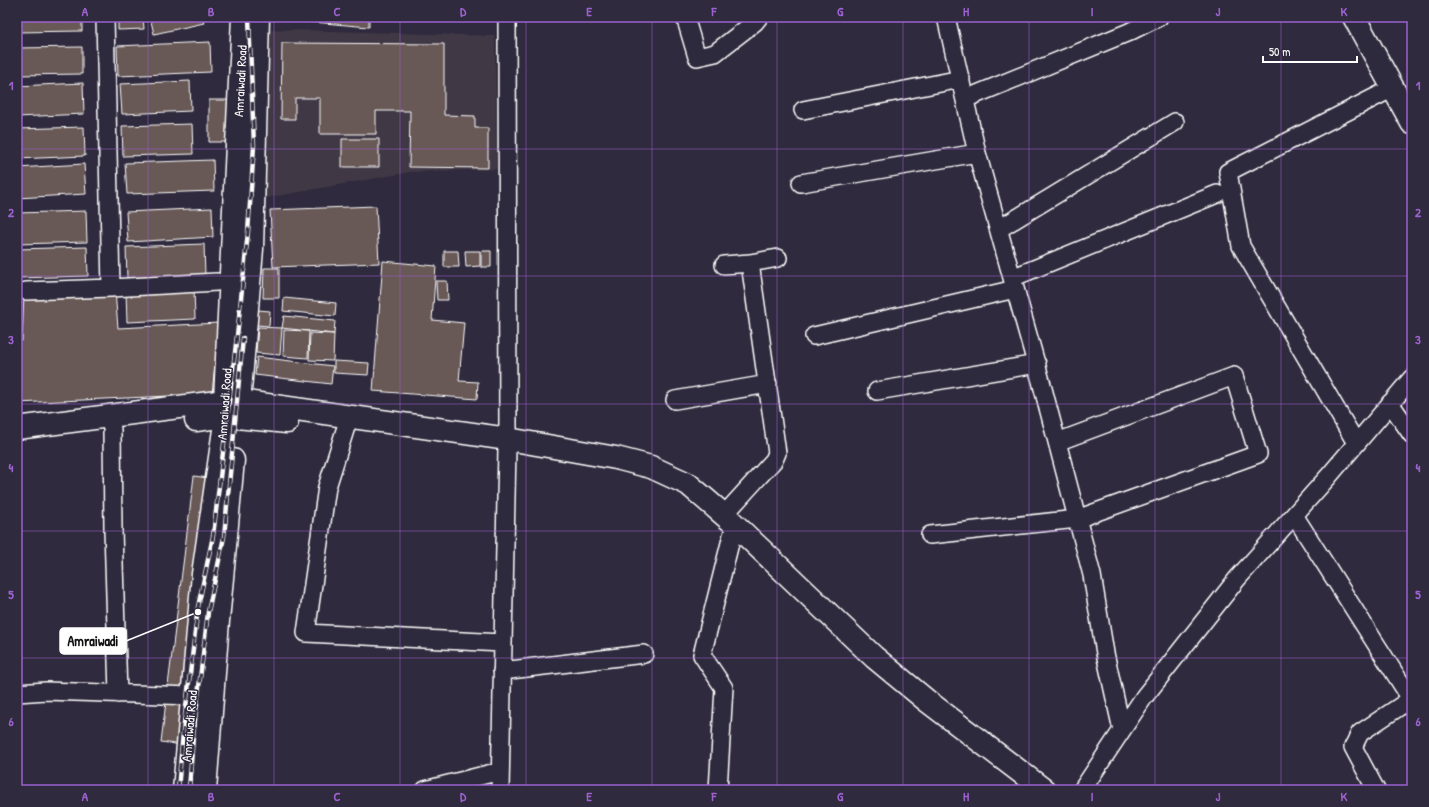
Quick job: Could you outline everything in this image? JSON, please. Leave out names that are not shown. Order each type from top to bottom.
[{"type":"main road","name":"Amraiwadi Road","points":[[184,790],[203,574],[232,409],[243,17]]},
{"type":"main road","points":[[205,790],[232,409],[252,249],[258,17]]},
{"type":"main road","points":[[1354,17],[1412,123]]},
{"type":"main road","points":[[17,428],[232,409],[616,458],[651,467],[688,484],[724,515],[874,657],[926,700],[1044,790]]},
{"type":"main road","points":[[17,440],[112,429],[232,409],[346,427],[508,444],[648,477],[682,492],[732,535],[867,664],[920,708],[1028,790]]},
{"type":"street","points":[[105,17],[111,288]]},
{"type":"street","points":[[500,790],[502,643],[508,444],[507,17]]},
{"type":"street","points":[[685,17],[697,57],[715,53],[759,17]]},
{"type":"street","points":[[965,99],[1129,32],[1159,17]]},
{"type":"street","points":[[949,18],[977,153],[1037,364],[1092,575],[1105,653],[1122,730]]},
{"type":"street","points":[[803,110],[961,79]]},
{"type":"street","points":[[1356,443],[1241,246],[1228,172],[1393,88]]},
{"type":"street","points":[[999,229],[1175,122]]},
{"type":"street","points":[[801,183],[977,153]]},
{"type":"street","points":[[814,336],[1014,283],[1217,194]]},
{"type":"street","points":[[724,264],[778,258]]},
{"type":"street","points":[[724,515],[774,460],[778,453],[750,262]]},
{"type":"street","points":[[26,291],[217,282]]},
{"type":"street","points":[[877,391],[1037,364]]},
{"type":"street","points":[[930,535],[1077,519],[1258,454],[1234,376],[1057,442]]},
{"type":"street","points":[[1082,790],[1144,697],[1236,580],[1412,378]]},
{"type":"street","points":[[675,400],[768,384]]},
{"type":"street","points":[[1390,403],[1412,435]]},
{"type":"street","points":[[346,427],[327,487],[306,633],[502,643]]},
{"type":"street","points":[[112,429],[113,530],[118,694]]},
{"type":"street","points":[[1294,515],[1411,699],[1360,733],[1353,748],[1376,790]]},
{"type":"street","points":[[718,790],[724,688],[702,655],[732,535]]},
{"type":"street","points":[[502,671],[644,654]]},
{"type":"street","points":[[17,693],[46,692],[192,696]]},
{"type":"street","points":[[425,790],[500,771]]},
{"type":"shaded area","points":[[263,29],[495,36],[497,169],[410,172],[260,199]]},
{"type":"building","points":[[17,17],[82,17],[82,31],[17,32]]},
{"type":"building","points":[[118,17],[143,17],[144,29],[118,30]]},
{"type":"building","points":[[150,17],[202,17],[204,23],[154,34]]},
{"type":"building","points":[[279,17],[369,17],[369,27],[279,19]]},
{"type":"building","points":[[210,42],[211,72],[118,76],[117,46]]},
{"type":"building","points":[[282,43],[444,44],[444,115],[475,116],[475,128],[488,128],[488,168],[409,167],[410,111],[376,111],[376,134],[320,134],[320,98],[295,98],[295,119],[281,119]]},
{"type":"building","points":[[82,47],[82,74],[17,75],[17,48]]},
{"type":"building","points":[[190,81],[191,111],[122,114],[120,84]]},
{"type":"building","points":[[83,83],[84,114],[17,117],[17,86]]},
{"type":"building","points":[[209,100],[228,100],[228,142],[209,142]]},
{"type":"building","points":[[192,124],[193,154],[123,156],[122,126]]},
{"type":"building","points":[[84,127],[85,156],[17,159],[17,129]]},
{"type":"building","points":[[342,139],[379,139],[379,167],[342,167]]},
{"type":"building","points":[[213,160],[214,191],[127,194],[125,163]]},
{"type":"building","points":[[84,164],[86,194],[17,198],[17,168]]},
{"type":"building","points":[[376,206],[379,263],[273,267],[270,210]]},
{"type":"building","points":[[212,208],[213,237],[128,242],[126,212]]},
{"type":"building","points":[[86,211],[87,242],[17,244],[17,213]]},
{"type":"building","points":[[204,244],[205,276],[127,278],[126,247]]},
{"type":"building","points":[[87,247],[88,276],[17,278],[17,249]]},
{"type":"building","points":[[444,251],[458,251],[459,267],[444,267]]},
{"type":"building","points":[[465,251],[480,251],[480,266],[466,267]]},
{"type":"building","points":[[481,251],[491,251],[491,267],[481,267]]},
{"type":"building","points":[[383,261],[436,266],[432,320],[464,323],[459,381],[478,382],[477,399],[373,391]]},
{"type":"building","points":[[264,268],[279,268],[279,298],[263,298]]},
{"type":"building","points":[[436,281],[447,281],[448,300],[437,300]]},
{"type":"building","points":[[194,289],[195,319],[127,322],[126,292]]},
{"type":"building","points":[[115,291],[118,328],[219,323],[212,394],[17,403],[17,341],[22,341],[24,293]]},
{"type":"building","points":[[17,292],[21,293],[20,340],[17,340]]},
{"type":"building","points":[[284,298],[336,303],[335,316],[283,311]]},
{"type":"building","points":[[258,310],[270,311],[269,326],[257,325]]},
{"type":"building","points":[[284,316],[335,321],[334,334],[282,328]]},
{"type":"building","points":[[258,327],[282,328],[280,355],[256,353]]},
{"type":"building","points":[[284,330],[309,331],[308,358],[283,356]]},
{"type":"building","points":[[310,333],[334,334],[333,361],[309,360]]},
{"type":"building","points":[[257,357],[333,366],[331,384],[255,375]]},
{"type":"building","points":[[334,361],[369,363],[368,375],[334,373]]},
{"type":"building","points":[[194,476],[236,482],[203,748],[161,742]]},
{"type":"railway","points":[[178,790],[183,732],[198,607],[213,536],[248,232],[254,146],[249,17]]},
{"type":"railway","points":[[189,790],[193,737],[208,612],[224,537],[243,338]]},
{"type":"place","name":"Amraiwadi","points":[[198,612]]}]
